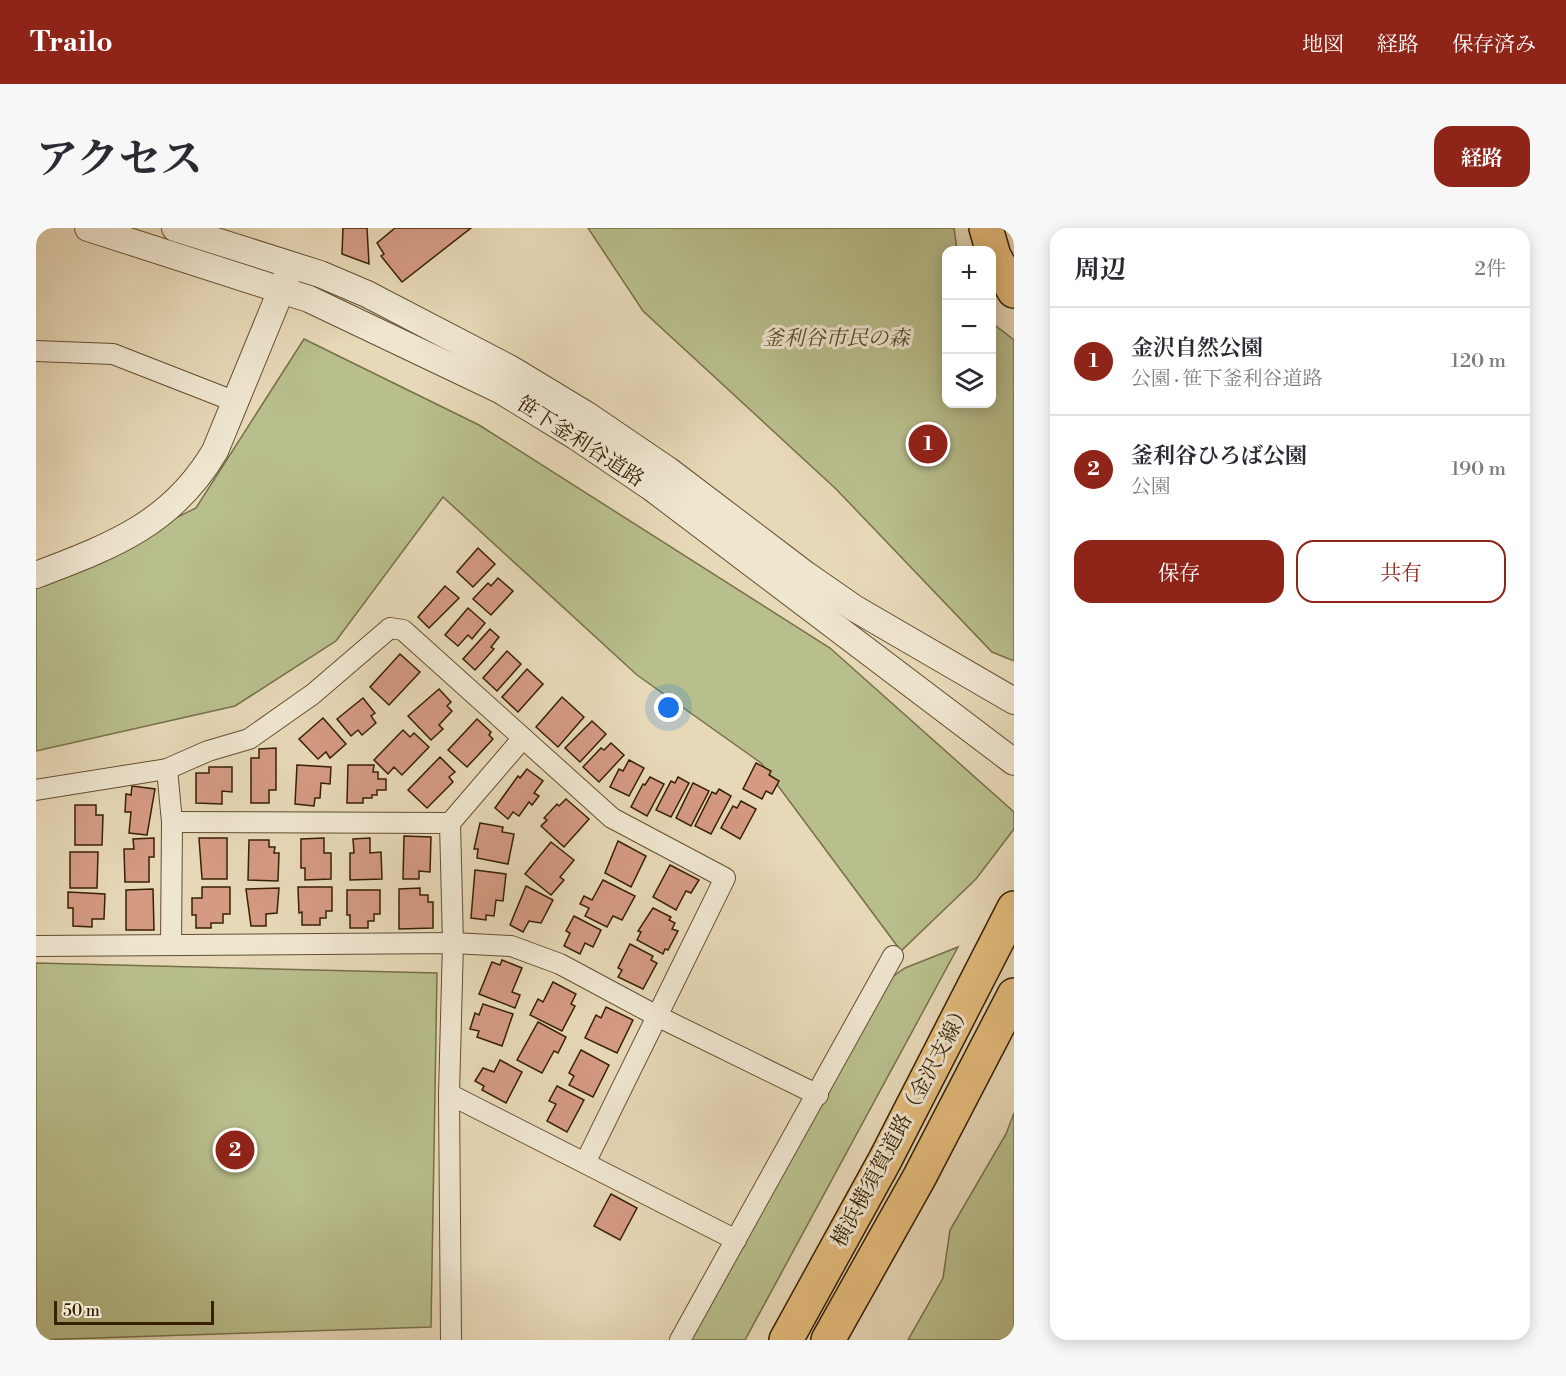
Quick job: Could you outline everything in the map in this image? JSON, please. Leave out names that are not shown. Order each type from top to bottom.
[{"type":"highway","points":[[986,228],[994,256],[1014,291]]},
{"type":"highway","name":"横浜横須賀道路（金沢支線）","points":[[786,1340],[891,1150],[1014,908]]},
{"type":"highway","name":"横浜横須賀道路（金沢支線）","points":[[828,1340],[919,1178],[1014,995]]},
{"type":"street","name":"笹下釜利谷道路","points":[[88,228],[281,289],[336,309],[489,385],[575,436],[652,488],[1014,762]]},
{"type":"street","name":"笹下釜利谷道路","points":[[175,228],[292,265],[367,294],[511,369],[587,415],[668,470],[844,601],[918,647],[1014,701]]},
{"type":"street","points":[[36,575],[133,534],[176,504],[201,476],[215,451],[292,265]]},
{"type":"street","points":[[36,351],[113,354],[236,402]]},
{"type":"street","points":[[36,790],[167,769],[208,751],[249,739],[313,694],[390,628],[403,630],[612,818],[725,878],[585,1163]]},
{"type":"street","points":[[451,1340],[449,1094],[453,943],[450,823],[523,738]]},
{"type":"street","points":[[167,769],[172,822],[171,945]]},
{"type":"street","points":[[172,822],[450,823]]},
{"type":"street","points":[[36,946],[453,943],[511,946],[560,964],[657,1016],[818,1095]]},
{"type":"street","points":[[680,1340],[818,1095],[893,956]]},
{"type":"street","points":[[449,1094],[736,1240]]},
{"type":"green space","name":"釜利谷市民の森","points":[[588,228],[954,228],[956,246],[942,246],[942,408],[996,408],[996,326],[1014,340],[1014,661],[992,652],[836,489],[643,311]]},
{"type":"green space","points":[[304,339],[479,425],[830,648],[1014,812],[1014,829],[976,879],[901,951],[761,763],[637,675],[443,497],[336,641],[235,706],[36,751],[36,586],[196,508]]},
{"type":"green space","points":[[958,947],[745,1340],[687,1340],[882,984],[905,968]]},
{"type":"green space","points":[[36,963],[437,973],[431,1327],[36,1340]]},
{"type":"green space","points":[[1014,1113],[1014,1340],[908,1340],[943,1278],[950,1230],[1006,1134]]},
{"type":"building","points":[[343,228],[367,228],[369,264],[342,254]]},
{"type":"building","points":[[395,228],[471,228],[402,282],[381,256],[384,254],[377,243]]},
{"type":"building","points":[[478,548],[495,564],[473,587],[457,572]]},
{"type":"building","points":[[498,578],[513,591],[491,615],[473,599],[488,583],[491,586]]},
{"type":"building","points":[[445,586],[459,598],[429,628],[418,617]]},
{"type":"building","points":[[468,608],[485,623],[472,639],[468,635],[458,646],[445,635]]},
{"type":"building","points":[[490,629],[499,637],[491,647],[494,649],[475,670],[463,659]]},
{"type":"building","points":[[507,651],[521,664],[497,691],[483,678]]},
{"type":"building","points":[[400,654],[420,672],[389,705],[370,687]]},
{"type":"building","points":[[527,669],[543,684],[518,712],[502,697]]},
{"type":"building","points":[[439,689],[451,702],[447,706],[452,711],[439,725],[443,729],[431,740],[408,716]]},
{"type":"building","points":[[562,697],[584,717],[558,747],[536,727]]},
{"type":"building","points":[[363,698],[375,713],[371,716],[376,723],[362,735],[358,730],[351,736],[337,719]]},
{"type":"building","points":[[323,718],[346,744],[330,758],[326,752],[318,759],[299,739]]},
{"type":"building","points":[[477,719],[491,732],[489,735],[493,739],[467,767],[448,750]]},
{"type":"building","points":[[592,721],[606,734],[580,762],[565,748]]},
{"type":"building","points":[[403,730],[410,737],[414,733],[429,747],[402,775],[394,767],[388,774],[374,760]]},
{"type":"building","points":[[611,743],[624,755],[599,782],[583,767],[601,748],[604,750]]},
{"type":"building","points":[[276,748],[276,790],[269,790],[269,803],[251,803],[251,758],[259,758],[259,749]]},
{"type":"building","points":[[440,757],[455,772],[449,777],[453,782],[427,808],[408,790]]},
{"type":"building","points":[[629,760],[644,768],[629,796],[610,787],[619,769],[623,771]]},
{"type":"building","points":[[756,763],[771,771],[769,775],[779,781],[772,794],[766,791],[762,799],[743,789]]},
{"type":"building","points":[[297,765],[331,767],[330,784],[321,783],[320,798],[315,798],[314,806],[295,804]]},
{"type":"building","points":[[348,765],[374,765],[373,772],[378,772],[378,779],[386,779],[386,790],[377,790],[377,795],[372,795],[372,798],[363,798],[363,803],[347,803]]},
{"type":"building","points":[[209,767],[232,767],[232,792],[222,791],[222,804],[196,803],[196,773],[209,773]]},
{"type":"building","points":[[527,769],[543,781],[534,793],[539,796],[532,805],[529,802],[519,816],[513,812],[508,819],[495,808],[518,776],[520,778]]},
{"type":"building","points":[[650,777],[664,784],[647,816],[631,807],[643,784],[645,785]]},
{"type":"building","points":[[678,777],[689,783],[671,817],[656,810],[671,781],[675,783]]},
{"type":"building","points":[[693,783],[709,791],[691,826],[676,818]]},
{"type":"building","points":[[132,786],[155,789],[147,835],[129,833],[131,812],[125,812],[126,794],[131,795]]},
{"type":"building","points":[[719,789],[731,796],[711,834],[695,826],[712,792],[716,794]]},
{"type":"building","points":[[566,799],[589,819],[564,847],[541,826],[547,820],[544,818],[557,804],[559,806]]},
{"type":"building","points":[[741,801],[756,809],[740,839],[721,828],[733,806],[737,808]]},
{"type":"building","points":[[75,805],[96,805],[96,815],[103,815],[102,845],[75,845]]},
{"type":"building","points":[[480,823],[503,827],[502,832],[514,834],[508,864],[477,858],[478,849],[474,849]]},
{"type":"building","points":[[404,836],[431,837],[430,872],[419,871],[419,879],[403,879]]},
{"type":"building","points":[[154,838],[154,857],[149,857],[149,882],[125,882],[124,849],[134,849],[133,839]]},
{"type":"building","points":[[199,838],[227,838],[227,879],[202,879]]},
{"type":"building","points":[[324,838],[324,853],[331,853],[331,879],[305,880],[305,868],[301,868],[301,839]]},
{"type":"building","points":[[370,838],[370,853],[381,852],[382,879],[350,880],[350,853],[354,853],[353,839]]},
{"type":"building","points":[[249,840],[269,840],[269,847],[275,847],[274,853],[279,853],[278,881],[248,880]]},
{"type":"building","points":[[618,841],[646,856],[631,887],[605,873]]},
{"type":"building","points":[[551,842],[574,860],[560,877],[564,880],[551,895],[525,874]]},
{"type":"building","points":[[70,852],[98,852],[97,888],[70,888]]},
{"type":"building","points":[[670,865],[699,880],[691,893],[686,891],[676,910],[653,897]]},
{"type":"building","points":[[475,870],[506,874],[503,901],[496,900],[494,916],[486,915],[486,920],[471,918]]},
{"type":"building","points":[[603,880],[635,896],[622,920],[613,916],[607,927],[585,916],[589,908],[580,904],[584,896],[592,900]]},
{"type":"building","points":[[526,886],[553,900],[541,923],[529,921],[523,932],[510,925]]},
{"type":"building","points":[[202,887],[230,887],[230,914],[223,914],[223,923],[211,923],[211,928],[196,928],[196,915],[192,915],[192,898],[202,898]]},
{"type":"building","points":[[298,887],[332,887],[332,911],[326,911],[326,918],[320,918],[320,925],[302,925]]},
{"type":"building","points":[[279,888],[277,913],[266,914],[266,926],[251,926],[246,889]]},
{"type":"building","points":[[420,888],[420,895],[428,895],[428,902],[433,902],[433,928],[399,929],[399,889]]},
{"type":"building","points":[[153,889],[154,930],[126,930],[126,890]]},
{"type":"building","points":[[347,890],[380,890],[380,914],[374,914],[374,921],[368,921],[368,928],[350,928],[350,915],[347,915]]},
{"type":"building","points":[[68,892],[105,894],[104,919],[92,919],[92,927],[73,926],[73,908],[68,908]]},
{"type":"building","points":[[653,908],[671,917],[669,920],[675,923],[672,929],[678,931],[668,950],[665,949],[663,954],[637,940],[641,932],[638,931]]},
{"type":"building","points":[[574,916],[601,930],[593,947],[585,943],[580,954],[564,946],[570,933],[566,931]]},
{"type":"building","points":[[630,944],[653,956],[651,960],[657,963],[643,989],[618,977],[622,970],[618,968]]},
{"type":"building","points":[[502,960],[522,968],[512,992],[520,995],[515,1008],[479,994],[492,962],[500,965]]},
{"type":"building","points":[[553,982],[576,994],[571,1004],[575,1006],[562,1031],[530,1015],[538,999],[543,1002]]},
{"type":"building","points":[[483,1004],[513,1014],[502,1046],[477,1037],[479,1031],[470,1029],[475,1013],[479,1015]]},
{"type":"building","points":[[606,1007],[633,1020],[617,1053],[585,1038],[596,1015],[601,1018]]},
{"type":"building","points":[[538,1022],[566,1037],[558,1053],[554,1051],[542,1073],[517,1060]]},
{"type":"building","points":[[581,1050],[609,1065],[593,1097],[569,1085],[574,1076],[569,1073]]},
{"type":"building","points":[[500,1060],[522,1072],[506,1103],[482,1090],[484,1086],[475,1081],[483,1068],[494,1072]]},
{"type":"building","points":[[557,1086],[584,1100],[567,1132],[547,1121],[556,1104],[549,1101]]},
{"type":"building","points":[[611,1194],[637,1208],[620,1240],[594,1226]]},
{"type":"place","name":"金沢自然公園","points":[[928,444]]},
{"type":"place","name":"釜利谷ひろば公園","points":[[235,1150]]}]
